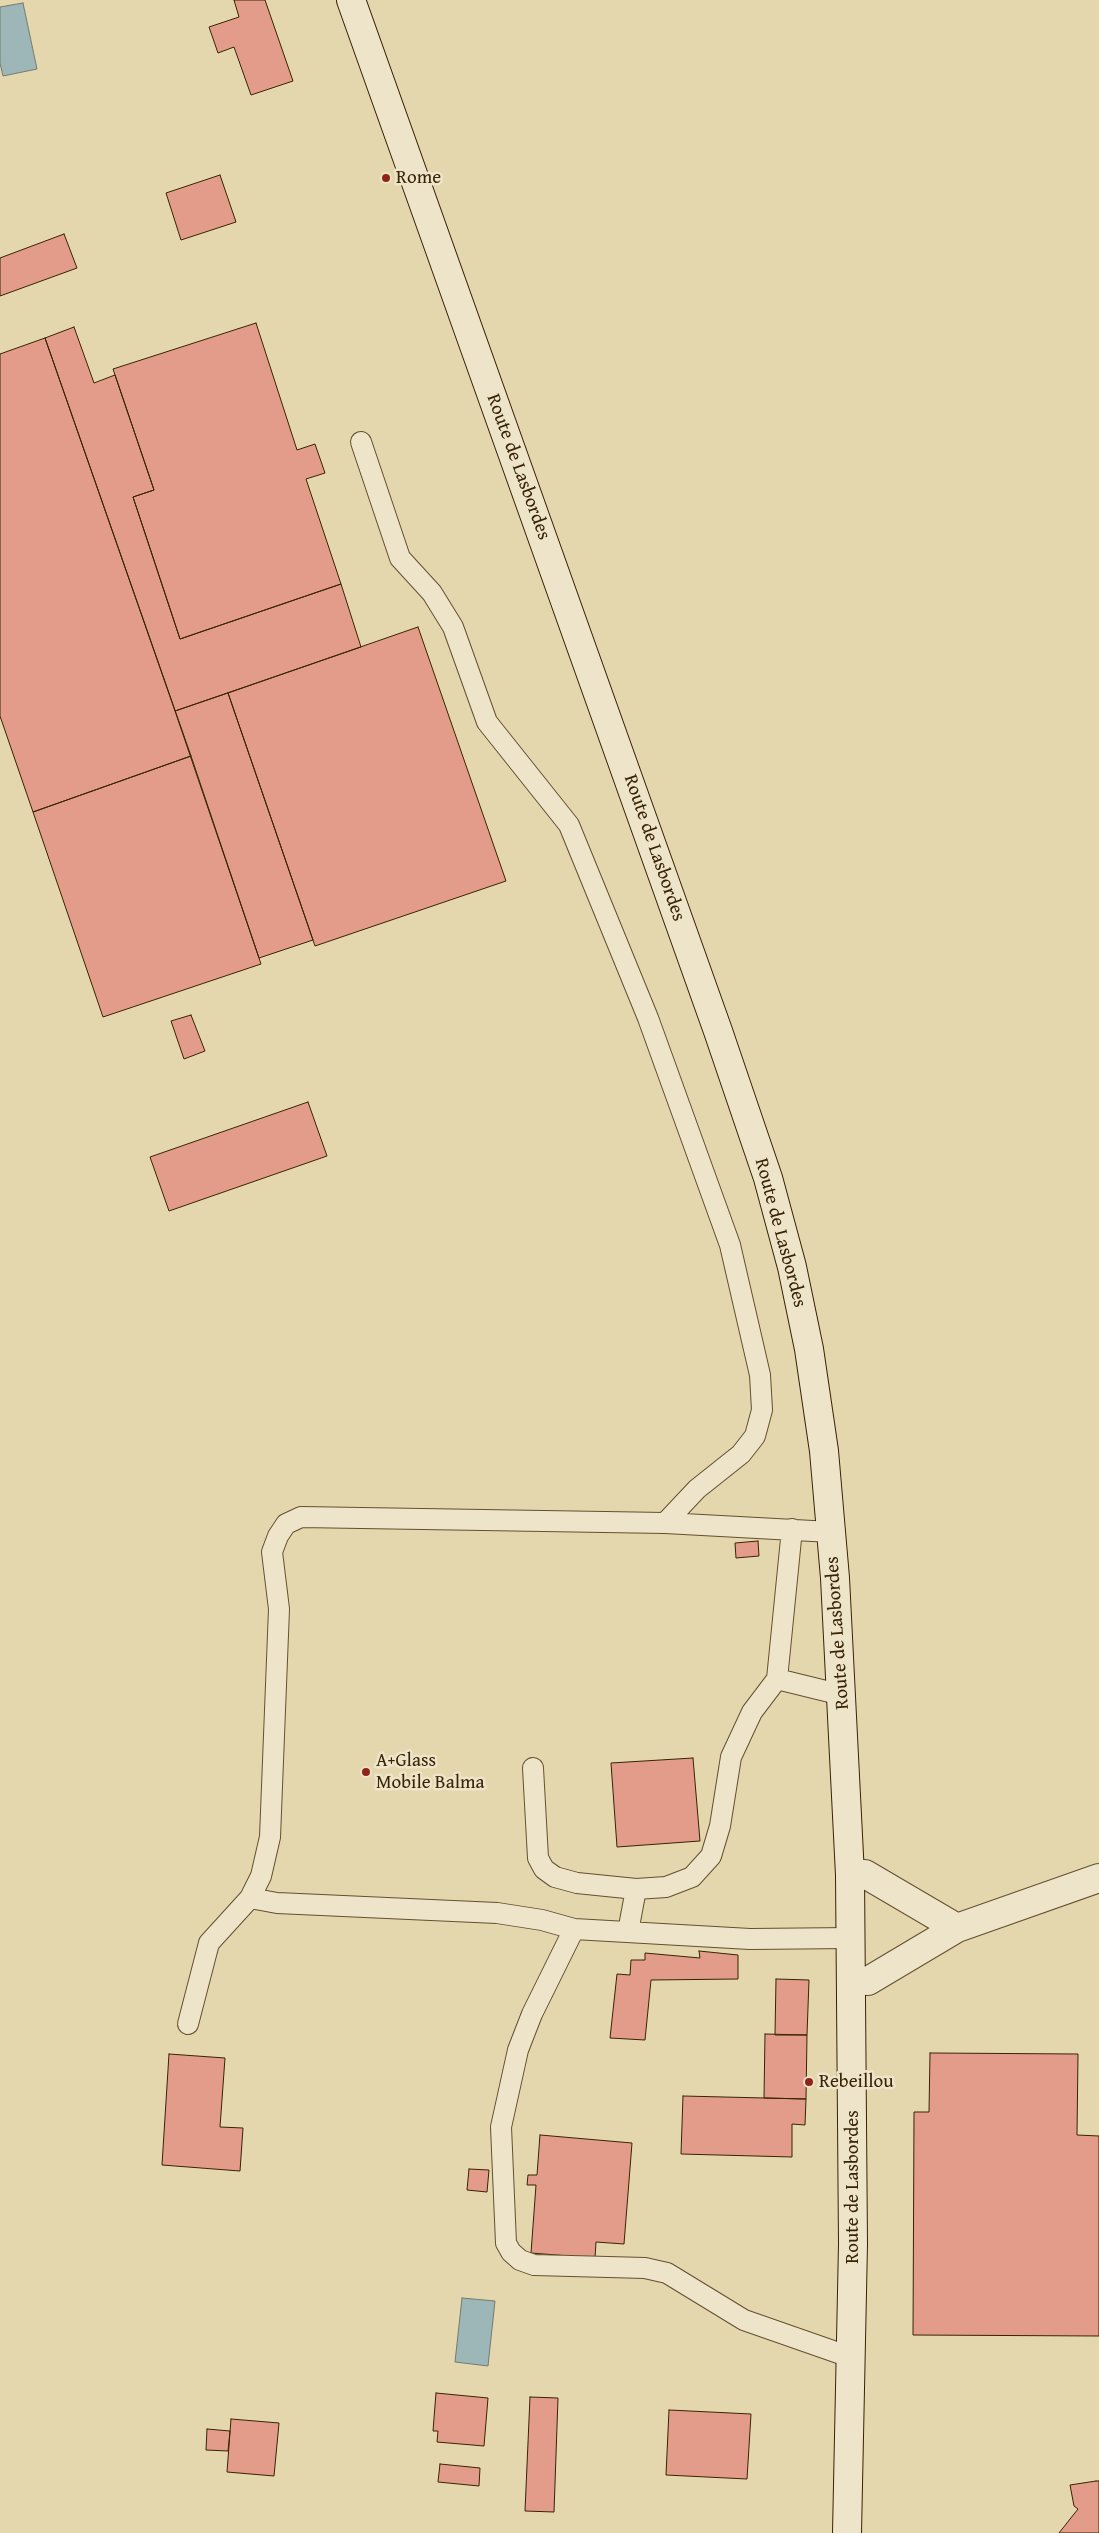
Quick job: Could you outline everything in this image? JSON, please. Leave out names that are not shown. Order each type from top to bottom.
[{"type":"street","name":"Route de Lasbordes","points":[[352,0],[658,856],[768,1178],[792,1267],[809,1349],[824,1451],[831,1532],[842,1695],[850,1874],[853,2244],[847,2533]]},
{"type":"street","points":[[850,1874],[865,1874],[957,1928]]},
{"type":"street","points":[[852,1980],[868,1981],[957,1928],[1099,1878]]},
{"type":"lane","points":[[361,442],[400,558],[432,593],[453,627],[487,722],[569,824],[648,1018],[730,1245],[760,1375],[762,1410],[755,1436],[741,1454],[697,1489],[665,1523]]},
{"type":"lane","points":[[188,2024],[209,1942],[250,1898],[261,1876],[270,1836],[279,1609],[272,1552],[278,1536],[286,1524],[301,1517],[665,1523],[831,1532]]},
{"type":"lane","points":[[532,1768],[538,1858],[544,1869],[555,1877],[577,1883],[636,1889],[666,1887],[692,1877],[711,1856],[720,1826],[731,1757],[752,1712],[777,1680],[792,1530]]},
{"type":"lane","points":[[777,1680],[842,1695]]},
{"type":"lane","points":[[628,1932],[636,1889]]},
{"type":"lane","points":[[250,1898],[277,1903],[498,1913],[542,1920],[574,1929],[750,1939],[851,1938]]},
{"type":"lane","points":[[574,1929],[532,2014],[518,2050],[501,2127],[506,2243],[511,2252],[520,2260],[534,2265],[645,2268],[667,2273],[744,2320],[850,2357]]},
{"type":"water","points":[[23,3],[37,69],[3,76],[0,63],[0,7]]},
{"type":"water","points":[[462,2298],[495,2301],[488,2366],[455,2362]]},
{"type":"building","points":[[234,0],[265,0],[293,81],[251,95],[234,47],[218,53],[209,27],[239,17]]},
{"type":"building","points":[[220,175],[236,222],[181,240],[166,193]]},
{"type":"building","points":[[64,234],[77,268],[0,296],[0,258]]},
{"type":"building","points":[[256,323],[297,450],[315,444],[325,473],[306,479],[341,584],[180,639],[133,497],[154,490],[113,369]]},
{"type":"building","points":[[74,327],[94,383],[115,375],[154,490],[133,497],[180,639],[341,584],[361,647],[175,711],[45,338]]},
{"type":"building","points":[[45,338],[191,756],[33,812],[0,716],[0,354]]},
{"type":"building","points":[[418,627],[506,881],[315,946],[228,693]]},
{"type":"building","points":[[228,693],[313,940],[259,958],[175,711]]},
{"type":"building","points":[[191,756],[261,964],[103,1017],[33,812]]},
{"type":"building","points":[[191,1015],[205,1051],[184,1059],[171,1021]]},
{"type":"building","points":[[308,1102],[327,1156],[169,1211],[150,1157]]},
{"type":"building","points":[[758,1541],[759,1556],[736,1558],[735,1543]]},
{"type":"building","points":[[693,1758],[700,1841],[617,1847],[611,1763]]},
{"type":"building","points":[[699,1951],[738,1955],[738,1979],[651,1980],[645,2040],[610,2038],[617,1974],[630,1975],[631,1960],[645,1960],[645,1953],[700,1958]]},
{"type":"building","points":[[776,1979],[809,1980],[807,2035],[775,2035]]},
{"type":"building","points":[[765,2034],[807,2035],[806,2099],[764,2098]]},
{"type":"building","points":[[930,2053],[1078,2054],[1077,2135],[1099,2136],[1099,2336],[913,2335],[914,2112],[929,2112]]},
{"type":"building","points":[[169,2054],[225,2058],[220,2127],[243,2128],[240,2171],[162,2165]]},
{"type":"building","points":[[683,2096],[806,2099],[805,2125],[792,2124],[792,2157],[681,2154]]},
{"type":"building","points":[[540,2135],[632,2143],[624,2244],[596,2242],[595,2258],[531,2253],[536,2185],[527,2185],[528,2175],[537,2175]]},
{"type":"building","points":[[469,2169],[489,2170],[487,2192],[467,2190]]},
{"type":"building","points":[[436,2393],[488,2398],[484,2446],[437,2442],[438,2431],[433,2431]]},
{"type":"building","points":[[530,2397],[558,2398],[554,2512],[525,2511]]},
{"type":"building","points":[[669,2410],[751,2414],[747,2479],[666,2475]]},
{"type":"building","points":[[231,2419],[279,2423],[274,2476],[227,2472]]},
{"type":"building","points":[[207,2429],[230,2431],[228,2451],[206,2450]]},
{"type":"building","points":[[440,2464],[480,2468],[479,2486],[438,2482]]},
{"type":"building","points":[[1099,2481],[1099,2533],[1059,2533],[1078,2509],[1074,2506],[1070,2485]]},
{"type":"place","name":"Rome","points":[[386,178]]},
{"type":"place","name":"A+Glass Mobile Balma","points":[[366,1772]]},
{"type":"place","name":"Rebeillou","points":[[809,2082]]}]
